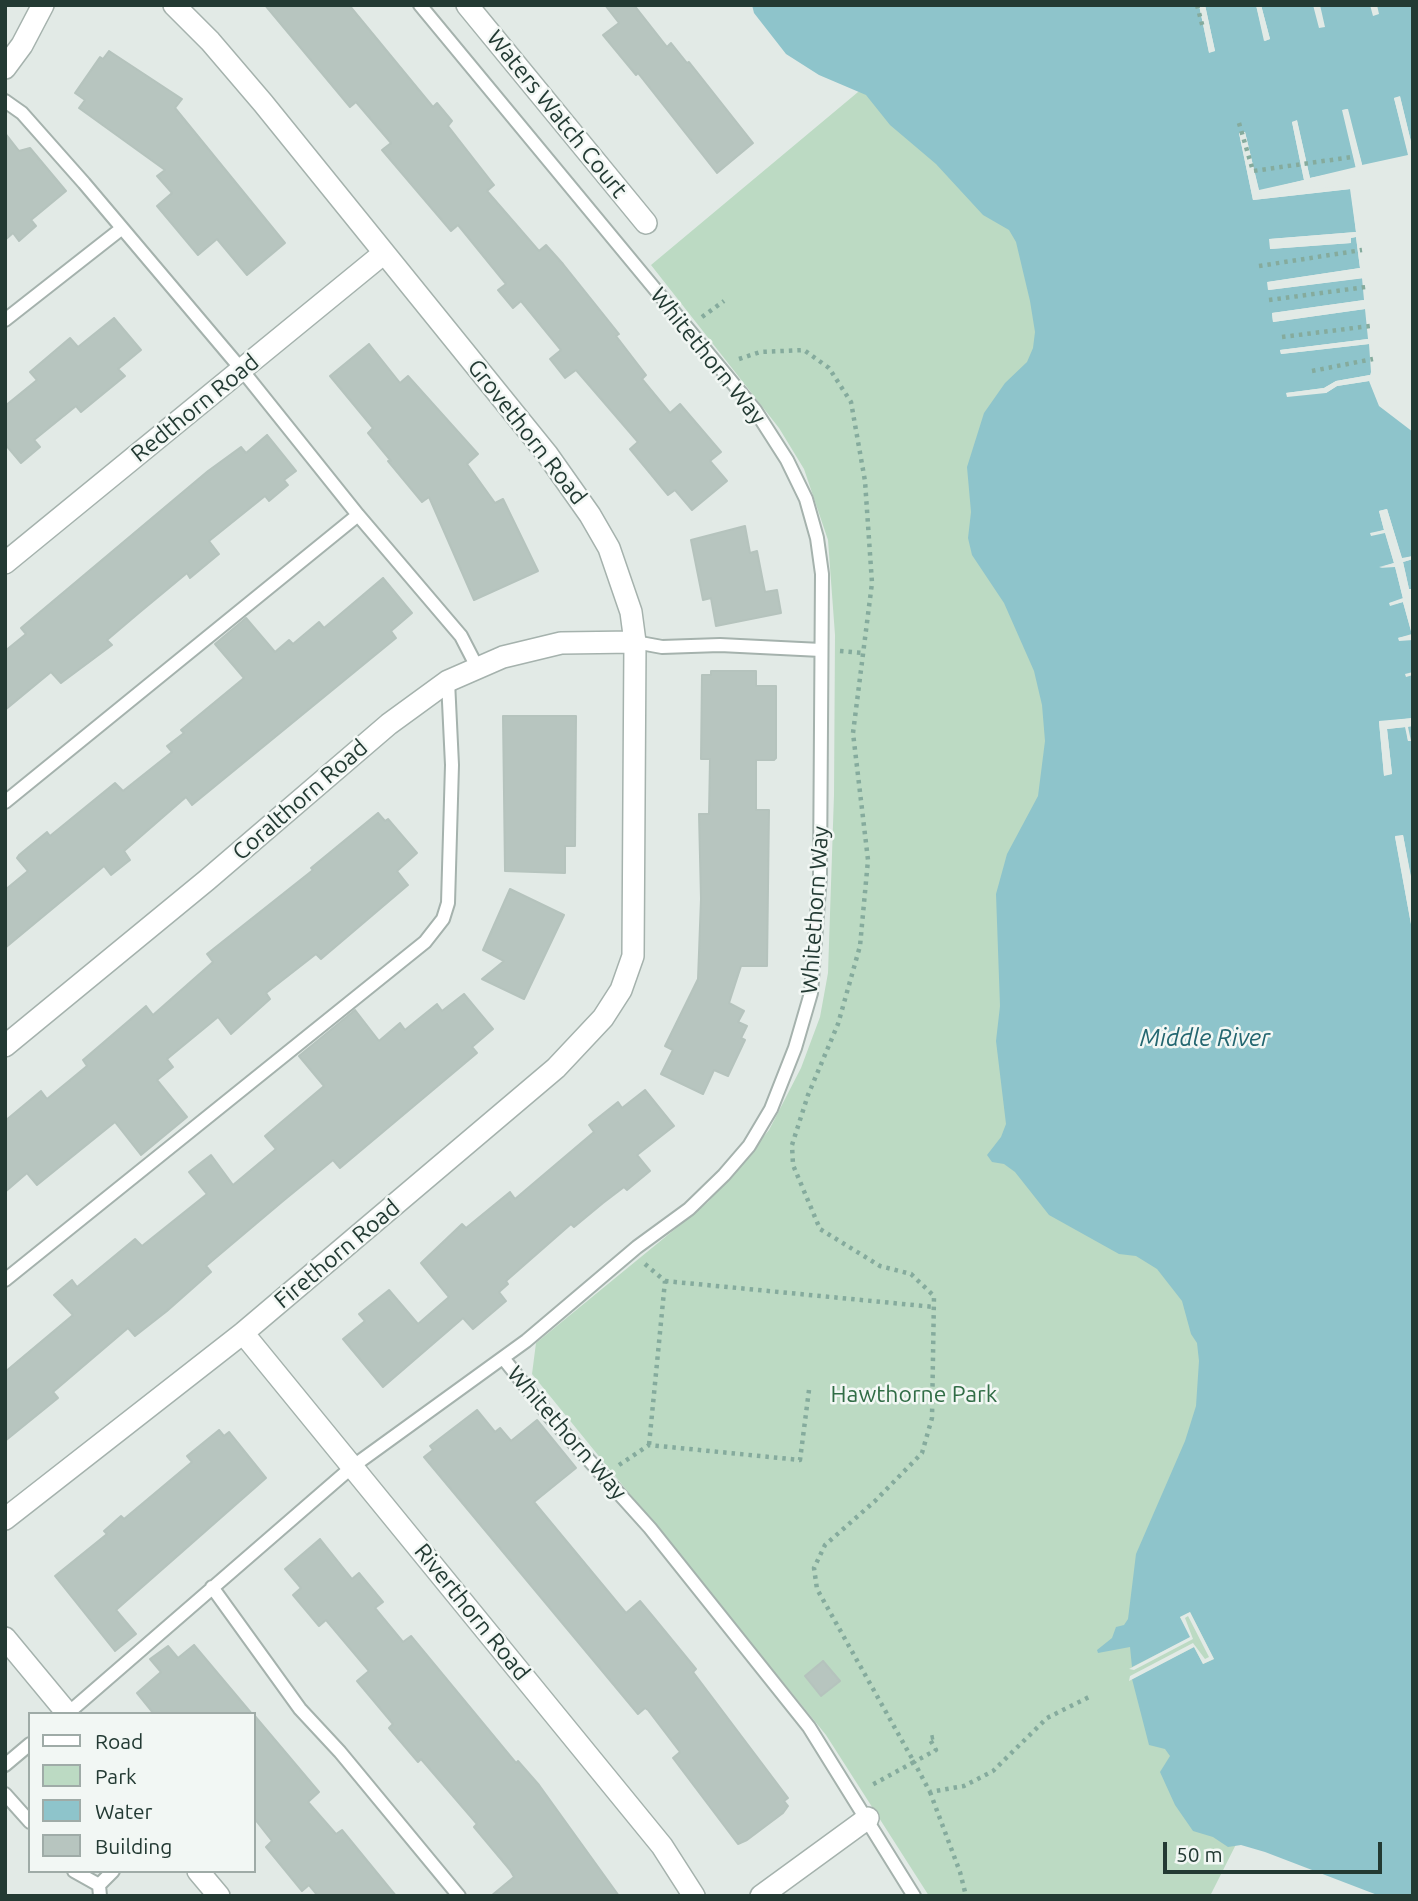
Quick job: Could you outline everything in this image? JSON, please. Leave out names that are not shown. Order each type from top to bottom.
[{"type":"street","points":[[5,68],[43,5]]},
{"type":"street","name":"Grovethorn Road","points":[[174,5],[210,41],[263,103],[547,454],[590,514],[620,577],[631,612],[635,642],[633,956]]},
{"type":"street","name":"Waters Watch Court","points":[[467,5],[646,223]]},
{"type":"street","name":"Redthorn Road","points":[[5,563],[384,253]]},
{"type":"street","name":"Coralthorn Road","points":[[5,1046],[207,880],[389,724],[448,681],[503,657],[561,643],[635,642]]},
{"type":"street","name":"Firethorn Road","points":[[5,1519],[243,1333],[556,1068],[603,1018],[621,990],[633,956]]},
{"type":"street","name":"Riverthorn Road","points":[[243,1333],[662,1846],[694,1896]]},
{"type":"street","points":[[5,1638],[65,1712]]},
{"type":"street","points":[[761,1896],[868,1818]]},
{"type":"street","points":[[200,1873],[219,1896]]},
{"type":"lane","name":"Whitethorn Way","points":[[420,5],[755,410],[788,460],[806,499],[817,538],[822,574],[820,876],[816,954],[806,1016],[783,1082],[750,1146],[689,1209],[631,1252],[503,1359],[650,1528],[809,1727],[914,1896]]},
{"type":"lane","points":[[5,101],[44,137],[242,370],[358,515],[461,636],[478,667]]},
{"type":"lane","points":[[5,320],[121,229]]},
{"type":"lane","points":[[5,802],[358,515]]},
{"type":"lane","points":[[635,642],[662,647],[720,645],[821,650]]},
{"type":"lane","points":[[5,1280],[425,942],[443,919],[448,902],[452,765],[448,681]]},
{"type":"lane","points":[[69,1712],[352,1467],[503,1359]]},
{"type":"lane","points":[[212,1587],[300,1709],[459,1896]]},
{"type":"lane","points":[[5,1765],[28,1746]]},
{"type":"lane","points":[[5,1794],[28,1820]]},
{"type":"lane","points":[[77,1873],[99,1890],[112,1873]]},
{"type":"path","points":[[1197,5],[1203,27]]},
{"type":"path","points":[[1239,123],[1253,171],[1352,157]]},
{"type":"path","points":[[1259,266],[1362,250]]},
{"type":"path","points":[[1269,300],[1366,288]]},
{"type":"path","points":[[1282,337],[1370,326]]},
{"type":"path","points":[[719,366],[760,352],[804,350],[829,368],[851,402],[865,481],[872,583],[853,733],[868,860],[860,946],[838,1024],[792,1145],[793,1165],[820,1229],[880,1266],[911,1274],[934,1296],[932,1418],[922,1453],[875,1501],[825,1545],[814,1568],[817,1589],[930,1792],[960,1872],[966,1896]]},
{"type":"path","points":[[1312,371],[1373,359]]},
{"type":"path","points":[[631,1252],[665,1281],[934,1307]]},
{"type":"path","points":[[649,1446],[665,1281]]},
{"type":"path","points":[[602,1475],[649,1446],[800,1460],[809,1390]]},
{"type":"path","points":[[930,1792],[964,1786],[993,1771],[1047,1718],[1091,1696]]},
{"type":"path","points":[[853,1794],[936,1750],[929,1738],[934,1737]]},
{"type":"green space","name":"Hawthorne Park","points":[[882,72],[1038,212],[1198,1277],[1281,1755],[1210,1896],[929,1896],[826,1735],[532,1374],[536,1343],[708,1202],[769,1130],[801,1068],[820,1017],[828,973],[834,795],[835,635],[828,540],[804,469],[779,428],[651,265]]},
{"type":"water","name":"Middle River","points":[[752,5],[1199,5],[1209,52],[1215,51],[1205,5],[1256,5],[1265,41],[1270,39],[1261,5],[1313,5],[1319,28],[1325,27],[1320,5],[1370,5],[1373,16],[1379,14],[1377,5],[1413,5],[1413,150],[1400,97],[1394,98],[1408,155],[1362,165],[1347,109],[1343,110],[1356,167],[1310,178],[1297,121],[1292,122],[1304,180],[1259,191],[1245,132],[1239,133],[1253,200],[1350,189],[1356,232],[1270,239],[1270,249],[1351,243],[1350,238],[1356,237],[1360,268],[1268,282],[1269,290],[1362,278],[1364,300],[1272,313],[1273,322],[1365,309],[1368,339],[1280,350],[1281,354],[1369,344],[1371,372],[1370,375],[1336,381],[1324,388],[1286,393],[1326,393],[1337,386],[1369,381],[1379,406],[1413,432],[1413,556],[1402,559],[1387,509],[1379,511],[1384,530],[1370,534],[1385,532],[1394,563],[1379,567],[1395,566],[1403,599],[1390,605],[1403,602],[1412,635],[1398,638],[1413,640],[1413,672],[1405,674],[1406,677],[1413,675],[1413,718],[1379,722],[1384,775],[1392,774],[1387,729],[1406,727],[1408,741],[1408,726],[1413,726],[1413,887],[1403,835],[1395,837],[1413,935],[1413,1896],[1380,1896],[1265,1852],[1241,1845],[1228,1847],[1213,1837],[1193,1831],[1175,1805],[1160,1772],[1170,1756],[1165,1749],[1149,1745],[1132,1679],[1194,1647],[1203,1664],[1214,1659],[1190,1612],[1180,1617],[1191,1637],[1132,1667],[1130,1647],[1098,1653],[1097,1650],[1112,1638],[1116,1627],[1124,1625],[1128,1619],[1136,1554],[1185,1441],[1196,1406],[1199,1361],[1197,1343],[1191,1334],[1182,1301],[1157,1269],[1136,1256],[1119,1254],[1049,1215],[1015,1172],[1004,1164],[992,1162],[987,1155],[1001,1137],[1006,1124],[996,1041],[1000,1006],[996,894],[1007,854],[1038,796],[1045,741],[1042,705],[1034,671],[1004,603],[972,555],[968,538],[971,512],[967,467],[984,413],[1005,383],[1027,362],[1033,348],[1035,332],[1030,301],[1016,242],[1009,230],[983,215],[936,164],[890,125],[866,95],[819,75],[786,54],[754,13]]},
{"type":"water","points":[[1413,559],[1413,589],[1409,589],[1403,562]]},
{"type":"pier","points":[[1199,5],[1205,5],[1215,51],[1209,53]]},
{"type":"pier","points":[[1256,5],[1261,5],[1270,39],[1264,41]]},
{"type":"pier","points":[[1400,96],[1413,150],[1409,158],[1259,194],[1245,148],[1256,196],[1350,185],[1354,188],[1363,271],[1271,285],[1361,275],[1365,278],[1268,290],[1267,282],[1360,268],[1356,237],[1351,238],[1351,243],[1270,249],[1269,239],[1356,232],[1351,189],[1253,200],[1239,133],[1245,132],[1259,190],[1304,180],[1292,122],[1297,120],[1310,178],[1356,169],[1342,110],[1348,109],[1363,168],[1409,156],[1394,98]],"holes":[[[1347,236],[1347,240],[1273,246],[1273,242]]]},
{"type":"pier","points":[[1364,300],[1365,304],[1276,318],[1365,306],[1365,309],[1273,322],[1272,313]]},
{"type":"pier","points":[[1368,339],[1369,344],[1281,354],[1280,350]]},
{"type":"pier","points":[[1370,375],[1369,381],[1337,386],[1326,393],[1287,397],[1286,393],[1324,388],[1336,381]]},
{"type":"pier","points":[[1387,509],[1402,558],[1413,556],[1413,559],[1403,562],[1409,589],[1413,589],[1410,592],[1413,606],[1383,513],[1413,625],[1413,640],[1399,641],[1398,638],[1412,634],[1403,602],[1390,606],[1389,603],[1403,598],[1395,567],[1379,568],[1394,563],[1385,533],[1371,536],[1370,533],[1384,530],[1379,511]]},
{"type":"pier","points":[[1413,718],[1413,721],[1383,724],[1387,772],[1384,727],[1413,722],[1413,726],[1408,727],[1411,741],[1408,741],[1405,727],[1387,729],[1392,774],[1384,776],[1379,721]]},
{"type":"pier","points":[[1403,835],[1413,890],[1409,888],[1399,839],[1413,915],[1413,935],[1395,836]]},
{"type":"pier","points":[[1190,1612],[1214,1659],[1203,1664],[1194,1647],[1129,1681],[1130,1676],[1193,1643],[1205,1659],[1209,1657],[1188,1616],[1185,1618],[1193,1639],[1134,1670],[1129,1669],[1190,1637],[1180,1617]]},
{"type":"building","points":[[265,5],[349,5],[433,107],[437,103],[452,121],[448,126],[494,185],[487,191],[539,251],[546,245],[563,264],[619,334],[616,336],[646,375],[642,379],[670,413],[680,404],[721,452],[710,461],[727,481],[692,510],[675,490],[668,495],[630,449],[638,442],[576,370],[565,378],[550,359],[561,350],[521,301],[513,308],[498,290],[506,284],[458,225],[451,231],[382,150],[391,143],[356,102],[350,107]]},
{"type":"building","points":[[605,5],[634,5],[667,47],[671,43],[687,63],[689,62],[753,143],[717,173],[638,73],[636,75],[603,35],[619,23]]},
{"type":"building","points":[[109,51],[182,99],[175,108],[285,243],[247,275],[217,239],[198,255],[157,206],[172,193],[157,176],[165,170],[79,108],[85,100],[75,93],[100,57],[103,59]]},
{"type":"building","points":[[5,133],[19,151],[30,148],[66,191],[31,220],[36,226],[19,241],[13,233],[5,240]]},
{"type":"building","points":[[114,318],[141,350],[118,369],[125,376],[81,412],[76,406],[34,440],[40,447],[21,463],[5,444],[5,406],[37,380],[30,372],[70,338],[78,347]]},
{"type":"building","points":[[369,344],[400,383],[408,376],[478,454],[467,464],[495,503],[503,499],[538,571],[474,600],[429,497],[422,502],[388,461],[391,461],[368,433],[373,428],[330,376]]},
{"type":"building","points":[[267,435],[296,471],[284,480],[288,485],[269,501],[265,496],[209,541],[219,554],[190,578],[187,573],[107,640],[112,645],[61,683],[51,672],[5,710],[5,651],[26,634],[21,628],[208,471],[241,447],[246,453]]},
{"type":"building","points":[[745,526],[750,553],[757,551],[765,592],[777,590],[781,613],[716,626],[711,598],[703,600],[691,540]]},
{"type":"building","points":[[383,578],[412,613],[391,631],[396,638],[192,805],[186,797],[124,851],[130,860],[111,875],[104,866],[5,948],[5,890],[28,871],[17,858],[19,855],[47,832],[50,836],[115,783],[123,791],[172,752],[167,746],[184,733],[181,730],[244,678],[215,644],[246,618],[275,652],[289,640],[293,644],[319,622],[324,628]]},
{"type":"building","points":[[711,671],[756,671],[756,686],[776,686],[776,758],[756,760],[756,810],[769,810],[767,966],[741,966],[729,1003],[744,1011],[738,1022],[747,1026],[741,1038],[745,1040],[728,1076],[714,1070],[703,1094],[661,1074],[673,1050],[665,1046],[698,979],[701,899],[699,814],[709,814],[710,759],[701,759],[702,675],[711,675]]},
{"type":"building","points":[[503,716],[576,716],[575,846],[565,846],[565,873],[505,871]]},
{"type":"building","points":[[378,813],[385,821],[388,819],[417,853],[397,871],[408,885],[321,959],[316,954],[266,993],[270,999],[231,1034],[218,1017],[167,1059],[173,1067],[157,1080],[187,1117],[141,1155],[115,1122],[37,1185],[27,1173],[5,1192],[5,1121],[41,1091],[47,1099],[87,1066],[83,1060],[146,1006],[153,1015],[213,962],[207,954],[313,870],[311,868]]},
{"type":"building","points":[[510,889],[564,915],[524,999],[482,979],[504,961],[483,950]]},
{"type":"building","points":[[464,994],[493,1029],[472,1047],[477,1053],[340,1168],[333,1160],[283,1201],[206,1266],[211,1272],[167,1311],[135,1336],[128,1328],[53,1392],[58,1398],[5,1441],[5,1372],[73,1315],[54,1295],[72,1280],[77,1287],[135,1239],[142,1246],[207,1194],[189,1172],[211,1155],[233,1185],[276,1149],[265,1136],[324,1086],[299,1056],[355,1010],[379,1041],[400,1023],[405,1030],[437,1004],[442,1011]]},
{"type":"building","points":[[645,1090],[674,1126],[637,1155],[650,1171],[627,1190],[624,1187],[574,1227],[571,1224],[506,1281],[508,1284],[499,1292],[506,1301],[473,1329],[463,1318],[383,1387],[343,1339],[365,1321],[359,1314],[389,1290],[418,1324],[449,1297],[421,1263],[462,1224],[466,1228],[510,1192],[515,1199],[594,1132],[589,1125],[618,1102],[622,1108]]},
{"type":"building","points":[[477,1410],[495,1432],[500,1428],[511,1441],[537,1420],[576,1468],[534,1502],[626,1613],[640,1601],[696,1669],[693,1672],[788,1798],[784,1801],[788,1806],[783,1813],[747,1840],[738,1844],[673,1758],[680,1752],[648,1710],[645,1708],[638,1714],[424,1457],[433,1450],[430,1446]]},
{"type":"building","points":[[219,1430],[224,1436],[229,1432],[266,1478],[116,1610],[136,1634],[115,1651],[55,1576],[107,1534],[104,1531],[121,1516],[124,1519],[192,1462],[187,1456]]},
{"type":"building","points":[[320,1539],[352,1579],[359,1573],[383,1602],[375,1608],[403,1642],[411,1636],[516,1763],[518,1761],[539,1785],[619,1896],[491,1896],[514,1877],[510,1870],[474,1827],[477,1824],[421,1759],[418,1762],[389,1728],[393,1724],[357,1681],[369,1671],[326,1620],[319,1626],[293,1595],[301,1588],[285,1569]]},
{"type":"building","points":[[194,1645],[250,1712],[152,1712],[137,1693],[161,1672],[150,1659],[168,1646],[178,1658]]},
{"type":"building","points":[[823,1661],[840,1681],[821,1696],[805,1676]]},
{"type":"building","points":[[256,1717],[319,1792],[308,1802],[336,1834],[342,1830],[396,1896],[318,1896],[309,1885],[302,1891],[266,1847],[272,1841],[256,1821]]}]
